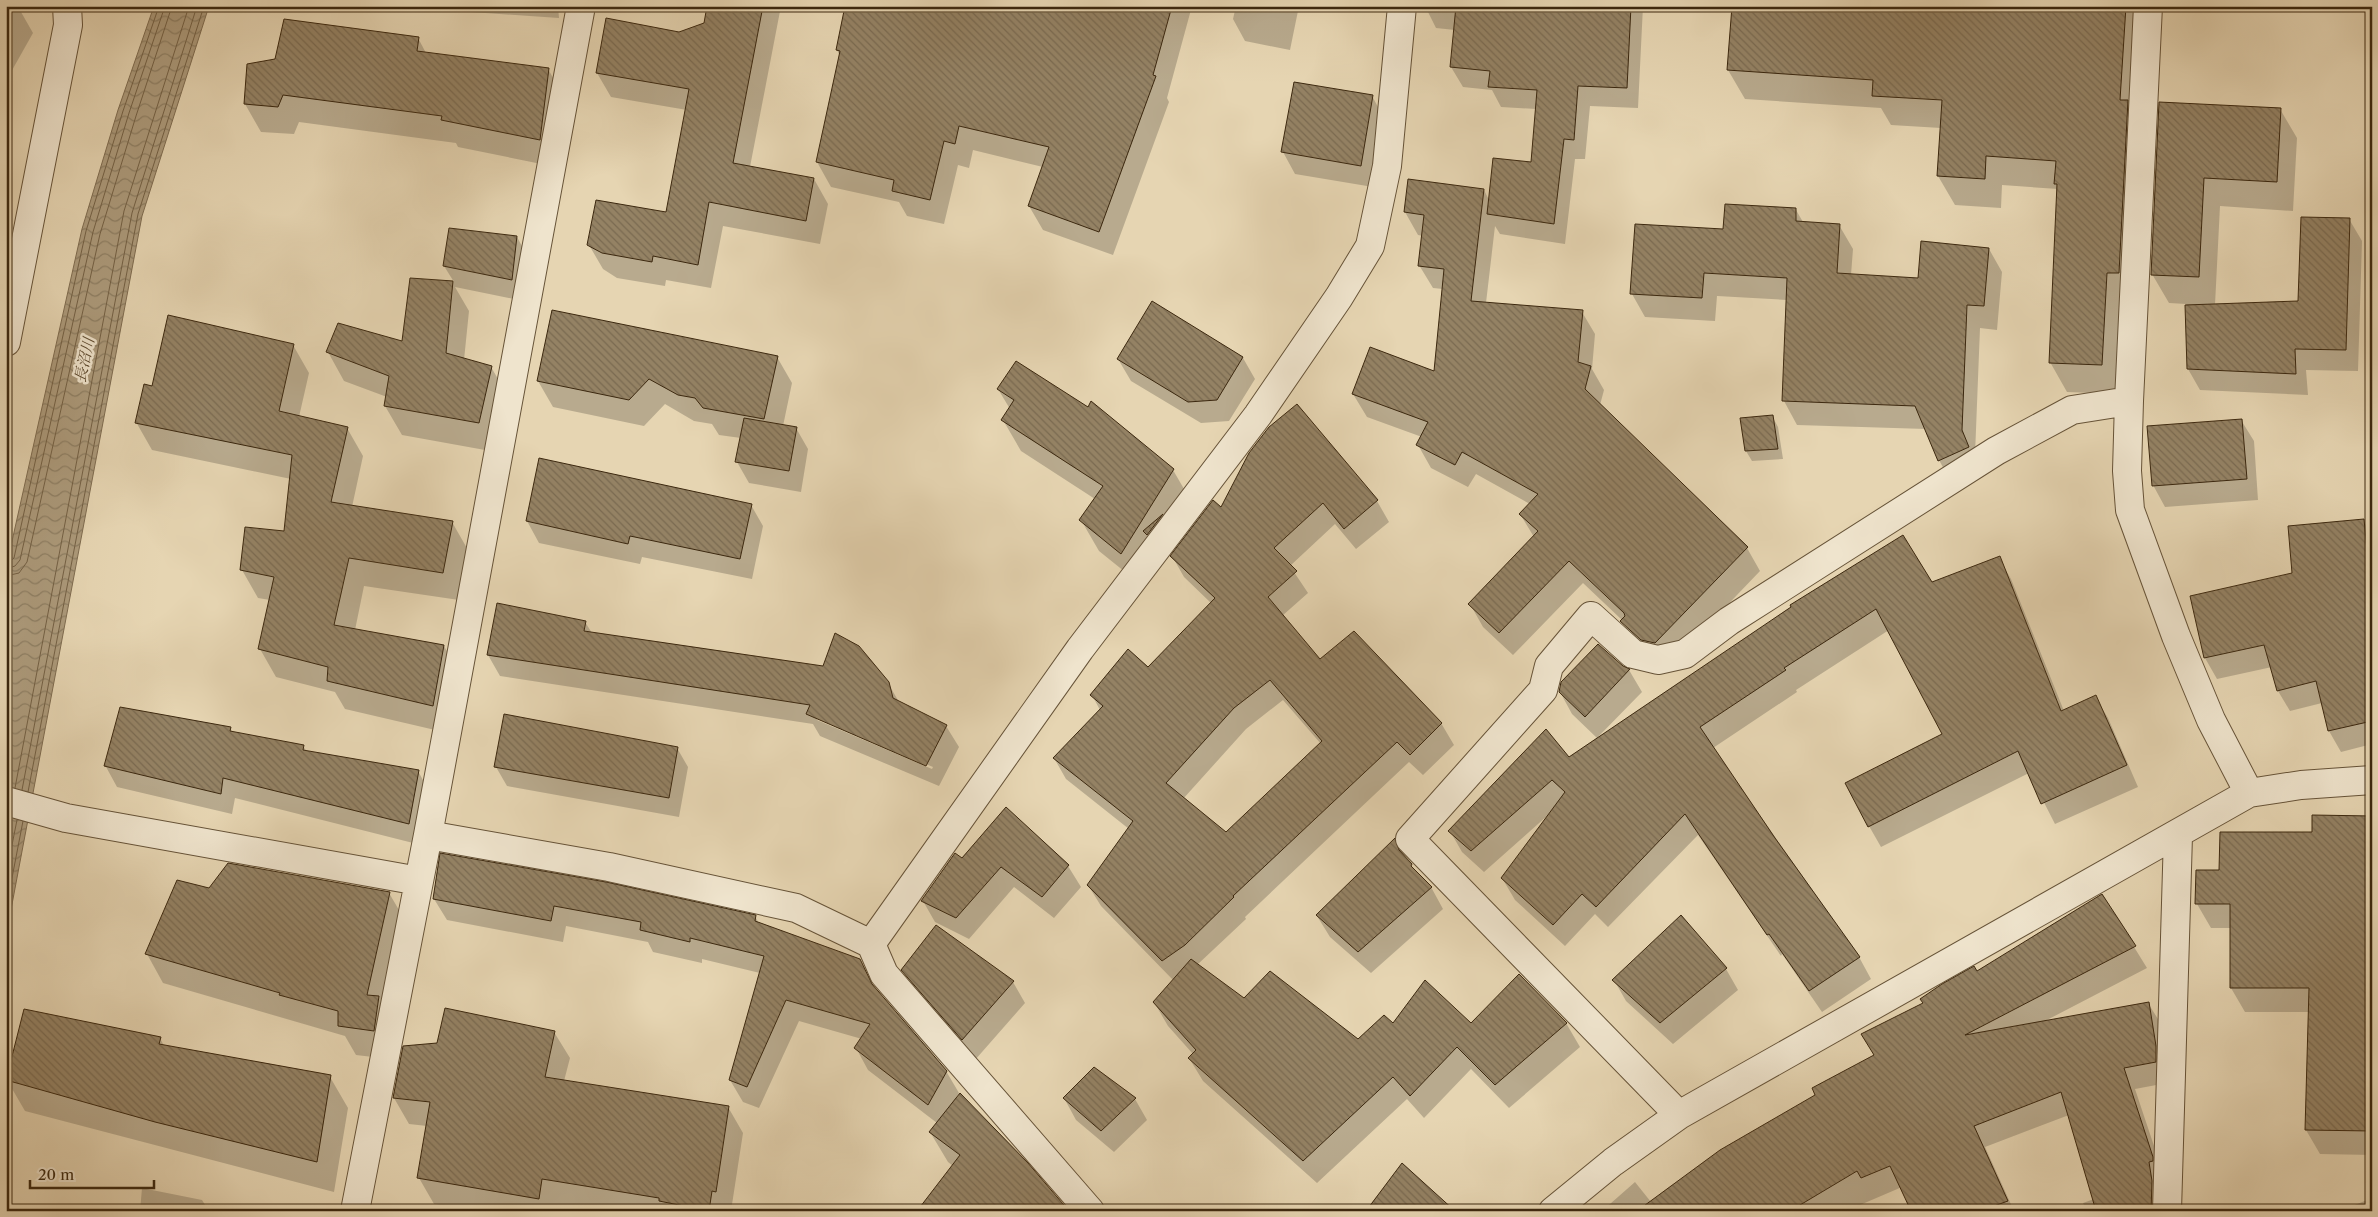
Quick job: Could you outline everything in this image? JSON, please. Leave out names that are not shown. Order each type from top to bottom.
[{"type":"street","points":[[6,342],[16,245],[68,25],[66,6]]},
{"type":"street","points":[[355,1211],[428,835],[581,6]]},
{"type":"street","points":[[871,944],[1080,649],[1258,415],[1339,297],[1370,246],[1387,166],[1402,6]]},
{"type":"street","points":[[2148,6],[2129,401],[2127,471],[2130,510],[2176,636],[2211,720],[2250,793]]},
{"type":"street","points":[[1679,1115],[1410,840],[1543,690],[1549,666],[1591,616],[1634,654],[1658,660],[1684,654],[1729,621],[1996,451],[2072,410],[2129,401]]},
{"type":"street","points":[[1553,1211],[1605,1168],[1679,1115],[2250,793],[2300,785],[2372,780]]},
{"type":"street","points":[[6,801],[66,818],[418,881]]},
{"type":"street","points":[[428,835],[609,867],[796,908],[871,944],[884,974],[1090,1211]]},
{"type":"street","points":[[2167,1211],[2178,835]]},
{"type":"water","name":"長沼川","points":[[154,6],[209,6],[142,216],[6,936],[6,568],[82,229],[118,110]]},
{"type":"building","points":[[707,6],[763,6],[733,163],[814,178],[806,221],[709,202],[698,265],[653,256],[652,262],[602,253],[587,245],[596,200],[666,212],[689,89],[596,73],[606,18],[679,32],[704,23]]},
{"type":"building","points":[[845,6],[1172,6],[1153,75],[1156,76],[1099,232],[1028,206],[1049,147],[959,126],[955,144],[944,141],[930,200],[892,191],[894,180],[816,162],[840,51],[836,50]]},
{"type":"building","points":[[1456,6],[1631,6],[1627,88],[1578,86],[1574,140],[1564,139],[1554,224],[1487,214],[1493,158],[1531,162],[1537,90],[1488,87],[1490,71],[1450,67]]},
{"type":"building","points":[[1732,6],[2126,6],[2120,100],[2128,100],[2119,273],[2107,273],[2102,365],[2049,363],[2057,184],[2054,184],[2056,161],[1986,156],[1985,179],[1937,176],[1942,100],[1872,96],[1873,80],[1727,70]]},
{"type":"building","points":[[284,19],[419,37],[417,51],[549,68],[540,140],[441,120],[442,116],[283,95],[278,107],[244,104],[247,64],[275,59]]},
{"type":"building","points":[[1294,82],[1373,95],[1361,166],[1281,152]]},
{"type":"building","points":[[2159,102],[2281,108],[2277,182],[2204,178],[2199,277],[2151,275]]},
{"type":"building","points":[[1408,179],[1484,189],[1471,301],[1583,310],[1578,362],[1591,366],[1585,389],[1748,547],[1655,643],[1641,640],[1620,621],[1625,616],[1624,613],[1569,561],[1499,633],[1468,604],[1538,531],[1519,514],[1538,494],[1462,452],[1455,465],[1416,445],[1428,422],[1352,394],[1370,347],[1434,371],[1444,269],[1418,266],[1424,215],[1404,212]]},
{"type":"building","points":[[1725,204],[1796,208],[1796,221],[1840,224],[1837,273],[1918,278],[1921,241],[1989,248],[1984,306],[1967,305],[1962,430],[1969,447],[1938,461],[1915,406],[1782,401],[1787,278],[1704,273],[1702,298],[1630,294],[1635,224],[1723,229]]},
{"type":"building","points":[[2301,217],[2350,218],[2346,350],[2295,349],[2296,374],[2187,369],[2185,305],[2298,301]]},
{"type":"building","points":[[449,228],[517,236],[512,280],[443,266]]},
{"type":"building","points":[[410,278],[453,281],[446,353],[492,366],[479,423],[384,406],[389,376],[326,352],[338,323],[402,341]]},
{"type":"building","points":[[1152,301],[1243,357],[1217,400],[1188,402],[1117,359]]},
{"type":"building","points":[[552,310],[778,356],[764,419],[703,408],[695,398],[678,395],[649,379],[629,400],[537,381]]},
{"type":"building","points":[[168,315],[294,344],[279,411],[348,427],[331,502],[453,521],[443,573],[349,558],[334,625],[444,645],[433,706],[327,681],[328,667],[258,649],[274,577],[240,570],[245,527],[284,531],[292,455],[135,423],[144,384],[152,386]]},
{"type":"building","points":[[1016,361],[1088,407],[1091,401],[1174,469],[1121,554],[1079,520],[1103,486],[1001,420],[1014,400],[997,389]]},
{"type":"building","points":[[1297,404],[1378,500],[1344,529],[1323,503],[1274,548],[1297,571],[1268,597],[1320,659],[1354,631],[1442,723],[1410,755],[1397,742],[1233,896],[1185,945],[1162,961],[1087,885],[1133,821],[1053,758],[1103,706],[1090,695],[1128,649],[1148,667],[1215,598],[1170,556],[1213,500],[1221,507],[1249,453],[1269,427]],"holes":[[[1270,680],[1322,741],[1226,832],[1166,783],[1234,708]]]},
{"type":"building","points":[[1773,415],[1778,449],[1745,451],[1740,418]]},
{"type":"building","points":[[744,418],[797,427],[789,471],[735,462]]},
{"type":"building","points":[[2242,419],[2247,479],[2152,486],[2147,426]]},
{"type":"building","points":[[539,458],[752,504],[740,559],[630,536],[628,544],[526,521]]},
{"type":"building","points":[[1163,514],[1147,535],[1143,531]]},
{"type":"building","points":[[2364,519],[2372,605],[2372,721],[2328,731],[2316,681],[2277,691],[2264,645],[2204,658],[2190,596],[2292,573],[2288,526]]},
{"type":"building","points":[[1903,535],[1932,582],[2000,556],[2061,711],[2096,695],[2127,765],[2041,804],[2018,751],[1868,827],[1845,783],[1942,734],[1876,609],[1784,668],[1786,670],[1700,727],[1775,838],[1860,957],[1809,991],[1769,934],[1767,935],[1685,814],[1596,907],[1582,894],[1553,925],[1501,878],[1565,792],[1552,780],[1471,851],[1448,831],[1546,729],[1569,757],[1791,607],[1790,605]]},
{"type":"building","points":[[497,603],[586,621],[584,631],[823,666],[835,633],[859,646],[889,682],[893,698],[947,725],[926,766],[806,714],[810,705],[487,655]]},
{"type":"building","points":[[1598,644],[1623,666],[1630,669],[1585,717],[1559,692],[1561,682]]},
{"type":"building","points":[[120,707],[231,727],[230,731],[304,745],[303,750],[419,770],[409,824],[223,778],[221,794],[104,766]]},
{"type":"building","points":[[504,714],[678,747],[669,798],[494,767]]},
{"type":"building","points":[[1006,807],[1069,865],[1042,897],[1001,867],[956,918],[921,901],[955,853],[962,858]]},
{"type":"building","points":[[2312,815],[2372,816],[2372,1131],[2305,1130],[2309,988],[2230,988],[2230,904],[2195,904],[2196,870],[2219,870],[2220,832],[2312,832]]},
{"type":"building","points":[[1395,838],[1399,850],[1412,864],[1411,866],[1432,887],[1358,952],[1316,915]]},
{"type":"building","points":[[440,853],[606,882],[756,915],[755,921],[860,959],[872,984],[947,1071],[928,1105],[854,1048],[870,1024],[786,1000],[747,1087],[729,1080],[764,956],[690,938],[690,942],[640,930],[641,922],[554,906],[551,921],[433,899]]},
{"type":"building","points":[[228,863],[390,892],[367,995],[379,996],[374,1031],[338,1026],[338,1011],[145,954],[177,880],[209,888]]},
{"type":"building","points":[[2102,894],[2136,946],[1965,1035],[2149,1002],[2156,1046],[2156,1062],[2124,1068],[2153,1157],[2153,1161],[2149,1162],[2152,1181],[2151,1211],[2096,1211],[2061,1092],[1974,1126],[2008,1201],[1980,1211],[1911,1211],[1890,1166],[1861,1178],[1857,1171],[1790,1211],[1637,1211],[1720,1150],[1815,1095],[1812,1088],[1874,1055],[1861,1034],[1923,1003],[1920,999],[1942,984],[1974,966],[1977,971]]},
{"type":"building","points":[[1681,915],[1727,968],[1660,1023],[1612,980]]},
{"type":"building","points":[[936,925],[1014,981],[962,1040],[901,970]]},
{"type":"building","points":[[1191,959],[1244,998],[1270,971],[1358,1039],[1384,1015],[1393,1023],[1425,980],[1471,1023],[1519,974],[1567,1023],[1495,1085],[1457,1047],[1410,1096],[1393,1077],[1303,1161],[1188,1058],[1196,1050],[1153,1002]]},
{"type":"building","points":[[445,1008],[555,1031],[545,1077],[729,1106],[716,1192],[712,1191],[709,1211],[659,1201],[659,1198],[542,1179],[539,1199],[417,1178],[430,1102],[393,1098],[403,1046],[437,1043]]},
{"type":"building","points":[[24,1009],[161,1037],[159,1044],[331,1075],[317,1162],[155,1122],[6,1080]]},
{"type":"building","points":[[1094,1067],[1136,1098],[1101,1131],[1063,1098]]},
{"type":"building","points":[[960,1093],[1028,1163],[1069,1211],[917,1211],[960,1155],[929,1132]]},
{"type":"building","points":[[1402,1163],[1455,1211],[1366,1211]]}]
